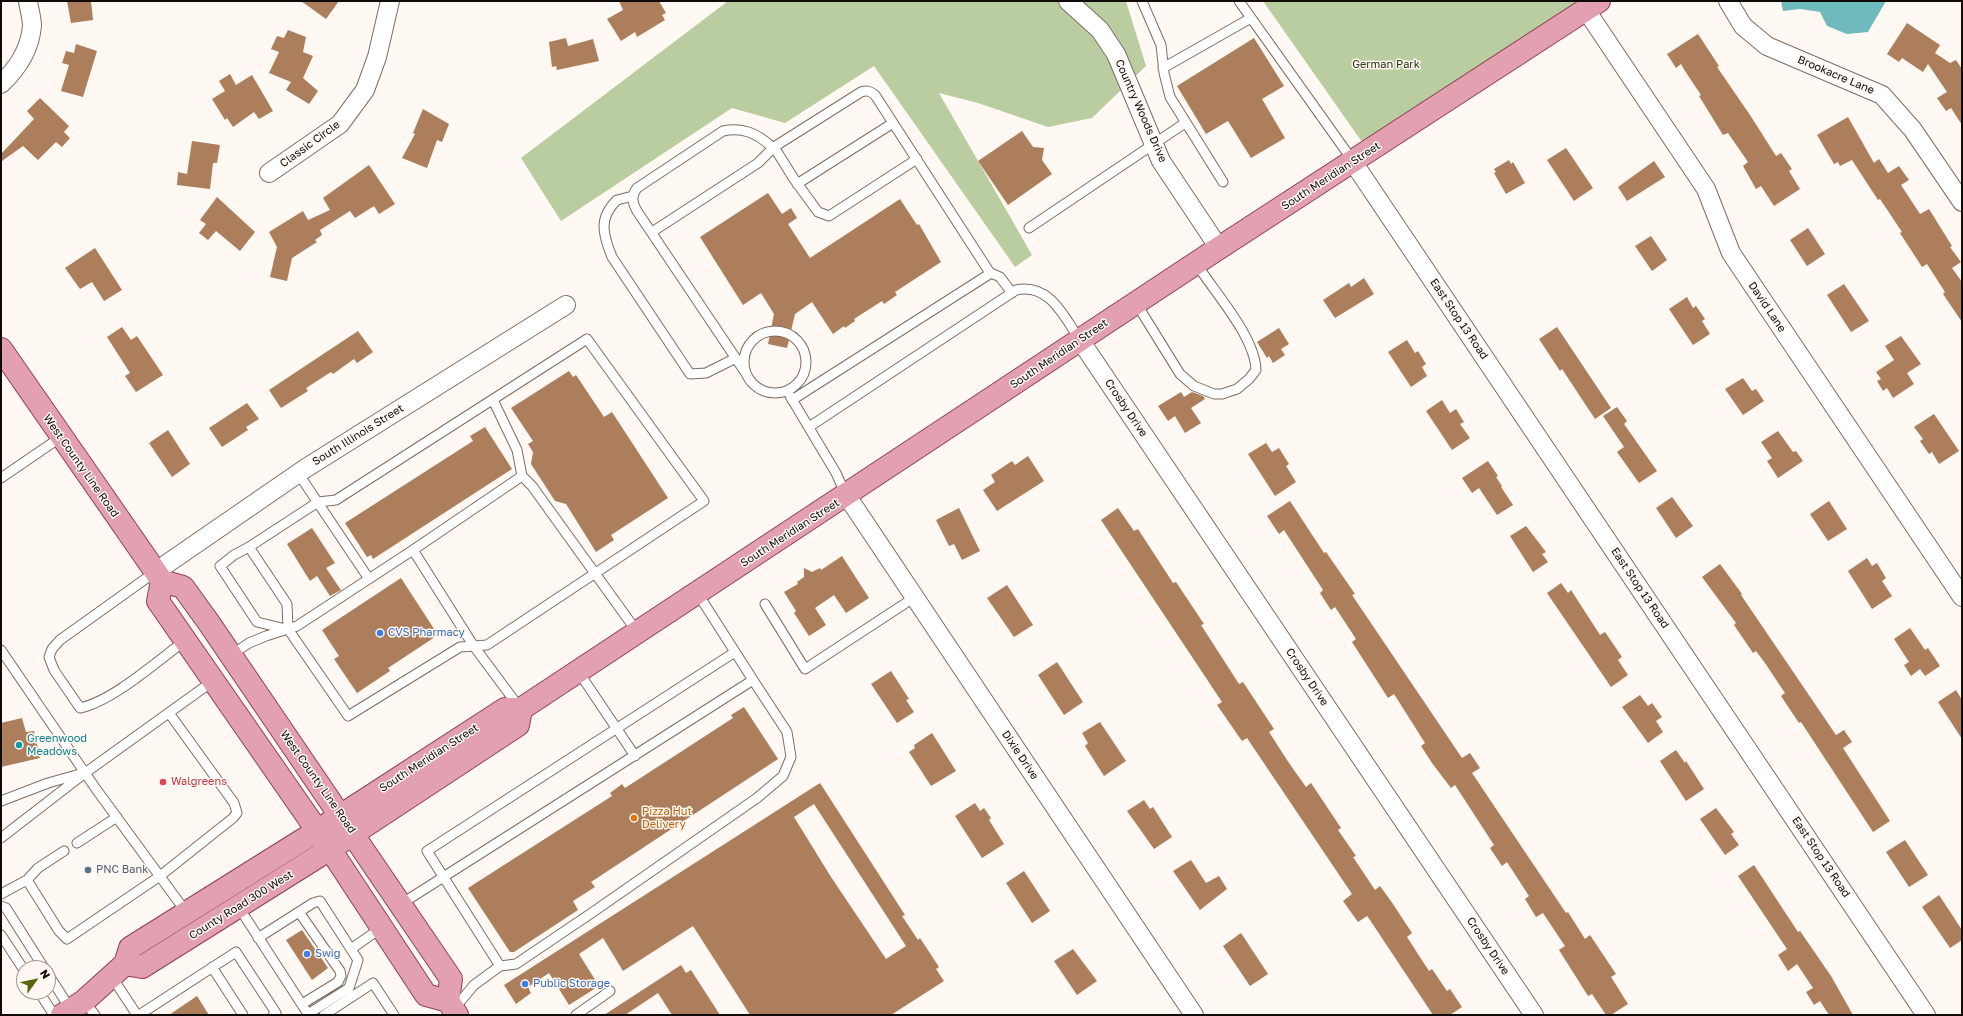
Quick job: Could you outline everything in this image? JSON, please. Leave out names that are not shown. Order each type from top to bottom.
[{"type":"main road","name":"South Meridian Street","points":[[340,816],[504,709],[522,709],[847,496],[1196,263],[1353,162],[1588,4]]},
{"type":"main road","name":"West County Line Road","points":[[1,349],[158,577],[183,587],[340,816],[354,834],[451,979],[451,1010]]},
{"type":"main road","points":[[158,577],[158,601],[330,849],[426,995],[451,1010]]},
{"type":"main road","name":"South Meridian Street","points":[[354,834],[518,725],[522,709]]},
{"type":"main road","points":[[73,1011],[118,970],[130,948],[340,816]]},
{"type":"main road","name":"County Road 300 West","points":[[118,970],[142,967],[354,834]]},
{"type":"street","points":[[1,84],[15,71],[27,47],[32,26],[28,1]]},
{"type":"street","name":"Classic Circle","points":[[270,173],[340,124],[365,90],[377,57],[390,1]]},
{"type":"street","name":"Country Woods Drive","points":[[1068,1],[1100,30],[1116,54],[1161,161],[1220,248]]},
{"type":"street","name":"Brookacre Lane","points":[[1728,1],[1743,26],[1767,46],[1882,95],[1912,130],[1962,202]]},
{"type":"street","name":"David Lane","points":[[1588,4],[1706,189],[1731,253],[1962,597]]},
{"type":"street","name":"East Stop 13 Road","points":[[1353,162],[1926,1015]]},
{"type":"street","name":"South Illinois Street","points":[[158,577],[298,473],[566,305]]},
{"type":"street","name":"Crosby Drive","points":[[1080,340],[1534,1015]]},
{"type":"street","name":"Dixie Drive","points":[[847,496],[1194,1015]]},
{"type":"lane","points":[[1142,1],[1160,46],[1170,97],[1223,182]]},
{"type":"lane","points":[[1239,1],[1353,162]]},
{"type":"lane","points":[[1164,68],[1251,18]]},
{"type":"lane","points":[[652,232],[758,163],[765,158],[774,147],[866,90],[875,95],[990,273]]},
{"type":"lane","points":[[1029,228],[1185,122]]},
{"type":"lane","points":[[797,184],[893,123]]},
{"type":"lane","points":[[745,372],[743,362],[745,352],[750,342],[758,335],[768,331],[788,333],[797,339],[803,348],[806,358],[806,368],[802,378],[796,386],[787,392],[777,394],[767,393],[757,388],[750,381],[633,205],[633,196],[637,188],[723,131],[749,131],[770,146],[774,147],[797,184],[818,212],[829,216],[917,159]]},
{"type":"lane","points":[[633,196],[617,200],[604,218],[604,237],[612,257],[690,374],[706,373],[736,358]]},
{"type":"lane","points":[[1136,303],[1174,366],[1185,380],[1214,394],[1222,394],[1236,389],[1249,379],[1256,370],[1252,351],[1235,320],[1196,263]]},
{"type":"lane","points":[[792,400],[990,273],[996,274],[1000,277],[1012,293]]},
{"type":"lane","points":[[809,428],[1016,290],[1029,288],[1050,297],[1080,340]]},
{"type":"lane","points":[[249,547],[287,604],[288,629],[348,716],[460,647],[487,645],[704,501],[587,339],[336,500],[318,502],[249,547],[234,555],[220,566],[257,622],[288,629]]},
{"type":"lane","points":[[787,392],[836,473],[847,496]]},
{"type":"lane","points":[[493,400],[517,450],[522,476],[532,486],[638,633]]},
{"type":"lane","points":[[1,478],[61,438]]},
{"type":"lane","points":[[298,473],[369,579]]},
{"type":"lane","points":[[231,656],[249,643],[297,626],[522,476]]},
{"type":"lane","points":[[413,550],[473,645],[522,709]]},
{"type":"lane","points":[[158,577],[60,640],[52,649],[49,657],[54,670],[80,708],[92,705],[108,697],[186,640]]},
{"type":"lane","points":[[451,1010],[474,985],[500,966],[516,964],[757,798],[783,776],[791,757],[787,732],[698,594]]},
{"type":"lane","points":[[765,604],[805,669],[915,597]]},
{"type":"lane","points":[[1,650],[85,773],[186,912]]},
{"type":"lane","points":[[500,966],[427,851],[735,652]]},
{"type":"lane","points":[[578,672],[635,756]]},
{"type":"lane","points":[[401,904],[753,680]]},
{"type":"lane","points":[[1,838],[85,773],[213,681]]},
{"type":"lane","points":[[27,880],[59,931],[67,939],[84,929],[160,876],[233,818],[236,813],[234,803],[170,713]]},
{"type":"lane","points":[[1,801],[48,783],[85,773]]},
{"type":"lane","points":[[77,843],[117,817]]},
{"type":"lane","points":[[1,894],[27,880],[38,868],[64,852]]},
{"type":"lane","points":[[258,938],[312,902],[320,901],[358,960],[349,988],[324,1015]]},
{"type":"lane","points":[[1,906],[6,908],[39,960]]},
{"type":"lane","points":[[238,906],[308,1014],[333,1004],[373,983],[394,1015]]},
{"type":"lane","points":[[299,912],[340,971],[341,976],[338,982],[302,1004]]},
{"type":"lane","points":[[351,949],[381,928]]},
{"type":"lane","points":[[1,935],[17,960]]},
{"type":"lane","points":[[118,970],[138,1015],[236,952],[276,1013],[273,1015]]},
{"type":"lane","points":[[212,967],[243,1015]]},
{"type":"lane","points":[[56,986],[73,1011]]},
{"type":"lane","points":[[576,1015],[610,991]]},
{"type":"lane","points":[[53,1000],[73,1011]]},
{"type":"green space","points":[[728,1],[1126,1],[1146,66],[1092,118],[1048,127],[978,103],[939,93],[1032,255],[1015,267],[874,66],[785,123],[732,108],[561,221],[521,158]]},
{"type":"green space","name":"German Park","points":[[1263,1],[1601,1],[1369,152]]},
{"type":"water","points":[[1781,1],[1886,1],[1868,32],[1847,34],[1827,26],[1820,12],[1800,9],[1783,11]]},
{"type":"building","points":[[67,1],[91,1],[93,20],[71,23]]},
{"type":"building","points":[[301,1],[339,1],[326,19]]},
{"type":"building","points":[[619,1],[659,1],[666,13],[662,15],[665,20],[637,37],[635,32],[621,41],[607,19],[623,10]]},
{"type":"building","points":[[1907,23],[1940,45],[1935,53],[1950,63],[1956,60],[1962,69],[1962,125],[1951,108],[1946,111],[1937,98],[1947,92],[1928,64],[1923,72],[1902,58],[1899,62],[1887,54]]},
{"type":"building","points":[[288,30],[306,37],[303,52],[313,56],[303,78],[318,91],[309,104],[286,90],[291,82],[269,73],[279,52],[271,49],[277,36],[284,38]]},
{"type":"building","points":[[1698,34],[1719,66],[1717,67],[1776,156],[1781,153],[1792,169],[1789,171],[1800,189],[1774,206],[1761,186],[1756,189],[1743,166],[1748,162],[1728,133],[1723,135],[1699,96],[1701,95],[1681,64],[1676,68],[1667,54]]},
{"type":"building","points":[[566,38],[568,46],[593,39],[599,61],[557,70],[556,66],[552,67],[549,42]]},
{"type":"building","points":[[1254,38],[1284,86],[1262,99],[1285,138],[1251,158],[1228,121],[1206,134],[1177,86]]},
{"type":"building","points":[[76,44],[97,51],[83,97],[61,91],[69,65],[62,63],[66,51],[74,53]]},
{"type":"building","points":[[230,74],[236,85],[252,75],[273,111],[259,119],[254,112],[233,127],[227,118],[225,120],[212,99],[225,91],[219,81]]},
{"type":"building","points":[[40,98],[69,126],[64,132],[70,138],[62,147],[56,142],[38,160],[23,146],[2,161],[1,154],[34,119],[27,111]]},
{"type":"building","points":[[423,109],[449,124],[442,142],[437,140],[427,168],[402,158],[415,134],[413,133]]},
{"type":"building","points":[[1848,117],[1874,163],[1879,159],[1888,173],[1899,166],[1909,180],[1901,185],[1920,214],[1929,209],[1952,246],[1950,247],[1961,262],[1952,268],[1962,282],[1962,322],[1943,294],[1945,292],[1927,264],[1922,267],[1900,233],[1902,232],[1880,199],[1878,200],[1852,160],[1840,166],[1838,162],[1834,164],[1817,135]]},
{"type":"building","points":[[1022,131],[1033,147],[1044,148],[1042,160],[1052,174],[1008,205],[978,161]]},
{"type":"building","points":[[192,141],[220,145],[217,163],[213,163],[210,189],[177,185],[178,172],[187,174]]},
{"type":"building","points":[[1566,148],[1593,188],[1574,201],[1547,160]]},
{"type":"building","points":[[1509,160],[1511,164],[1513,162],[1525,183],[1506,194],[1494,173],[1496,172],[1494,169]]},
{"type":"building","points":[[1654,161],[1665,177],[1627,201],[1618,187]]},
{"type":"building","points":[[369,165],[395,204],[379,214],[374,206],[355,218],[350,211],[320,230],[322,235],[315,240],[317,242],[292,258],[287,281],[270,277],[277,247],[269,232],[303,211],[308,220],[330,210],[323,198]]},
{"type":"building","points":[[768,193],[782,214],[791,208],[797,218],[788,224],[810,258],[900,199],[917,225],[919,224],[941,262],[895,292],[897,295],[884,304],[882,301],[854,319],[855,321],[845,328],[844,326],[833,334],[812,302],[795,314],[787,348],[768,344],[774,314],[761,293],[743,305],[700,237]]},
{"type":"building","points":[[217,197],[255,232],[240,251],[216,231],[208,240],[199,233],[206,224],[200,220]]},
{"type":"building","points":[[1808,228],[1825,254],[1807,266],[1790,240]]},
{"type":"building","points":[[1651,236],[1667,260],[1652,271],[1635,246]]},
{"type":"building","points":[[95,248],[122,290],[104,301],[92,282],[80,289],[65,268]]},
{"type":"building","points":[[1364,278],[1374,294],[1335,318],[1323,300],[1349,283],[1351,287]]},
{"type":"building","points":[[1844,284],[1869,321],[1851,332],[1827,295]]},
{"type":"building","points":[[1687,297],[1693,308],[1696,306],[1705,319],[1702,321],[1710,334],[1693,345],[1669,309]]},
{"type":"building","points":[[122,327],[131,340],[137,336],[163,375],[136,392],[125,376],[130,373],[107,337]]},
{"type":"building","points":[[1557,327],[1611,408],[1595,419],[1562,369],[1560,371],[1539,339]]},
{"type":"building","points":[[1279,328],[1289,344],[1281,349],[1285,355],[1273,363],[1269,356],[1267,358],[1257,342]]},
{"type":"building","points":[[358,331],[373,352],[357,363],[354,359],[333,374],[331,372],[306,388],[308,391],[281,408],[269,390]]},
{"type":"building","points":[[1901,336],[1921,364],[1907,373],[1914,384],[1893,398],[1887,388],[1883,391],[1877,381],[1881,379],[1876,372],[1894,360],[1885,346]]},
{"type":"building","points":[[1407,340],[1415,353],[1418,351],[1426,364],[1422,367],[1427,376],[1411,387],[1388,352]]},
{"type":"building","points":[[569,371],[573,377],[576,375],[604,417],[612,412],[668,498],[611,535],[614,540],[596,552],[566,504],[555,501],[531,464],[533,452],[528,444],[533,441],[511,408]]},
{"type":"building","points":[[1743,378],[1752,391],[1756,389],[1764,401],[1743,415],[1725,389]]},
{"type":"building","points":[[1181,392],[1184,397],[1192,392],[1203,396],[1205,399],[1191,408],[1201,423],[1185,433],[1175,416],[1168,421],[1158,406]]},
{"type":"building","points":[[1442,400],[1450,413],[1456,409],[1464,422],[1460,424],[1470,438],[1452,450],[1426,411]]},
{"type":"building","points":[[247,403],[259,419],[246,427],[248,430],[222,447],[209,428]]},
{"type":"building","points":[[1617,407],[1627,421],[1624,424],[1657,471],[1639,483],[1617,452],[1624,447],[1603,416]]},
{"type":"building","points":[[1934,414],[1959,451],[1939,464],[1932,452],[1929,454],[1920,441],[1923,439],[1914,427]]},
{"type":"building","points":[[485,427],[512,469],[373,559],[371,555],[367,557],[345,523],[473,441],[470,436]]},
{"type":"building","points":[[168,430],[190,464],[172,477],[149,443]]},
{"type":"building","points":[[1778,431],[1793,452],[1796,451],[1803,461],[1778,478],[1767,461],[1772,458],[1761,442]]},
{"type":"building","points":[[1266,443],[1272,452],[1279,448],[1289,464],[1286,466],[1296,482],[1275,496],[1248,454]]},
{"type":"building","points":[[1028,456],[1044,481],[997,511],[983,490],[995,482],[991,475],[1012,461],[1015,465]]},
{"type":"building","points":[[1488,461],[1498,476],[1496,477],[1502,486],[1501,487],[1513,505],[1497,515],[1479,488],[1472,493],[1462,478]]},
{"type":"building","points":[[1672,497],[1693,526],[1676,538],[1656,508]]},
{"type":"building","points":[[1290,501],[1324,553],[1326,552],[1355,594],[1352,595],[1462,758],[1470,753],[1480,768],[1472,773],[1566,913],[1568,912],[1585,939],[1590,935],[1616,974],[1611,977],[1628,1004],[1611,1015],[1606,1015],[1592,994],[1588,996],[1559,950],[1565,946],[1543,913],[1536,917],[1525,899],[1529,896],[1507,862],[1502,866],[1490,848],[1494,845],[1455,785],[1451,788],[1432,763],[1421,746],[1425,743],[1394,694],[1388,698],[1352,642],[1356,639],[1335,607],[1331,610],[1320,593],[1323,590],[1284,530],[1279,534],[1267,516]]},
{"type":"building","points":[[1829,501],[1847,529],[1828,541],[1810,514]]},
{"type":"building","points":[[959,508],[980,551],[962,560],[954,544],[949,546],[936,520]]},
{"type":"building","points":[[1118,508],[1134,531],[1138,529],[1173,583],[1176,582],[1204,624],[1201,625],[1239,684],[1243,682],[1274,729],[1269,732],[1289,763],[1306,787],[1311,783],[1341,828],[1338,830],[1356,856],[1353,857],[1375,890],[1380,886],[1393,904],[1412,933],[1407,937],[1429,971],[1432,969],[1447,991],[1450,989],[1462,1007],[1450,1015],[1433,1015],[1367,916],[1358,922],[1343,901],[1352,894],[1247,738],[1242,741],[1217,705],[1222,702],[1101,520]]},
{"type":"building","points":[[1526,526],[1546,552],[1542,554],[1548,562],[1533,572],[1510,536]]},
{"type":"building","points":[[312,528],[335,563],[326,568],[341,590],[330,596],[317,576],[310,581],[287,544]]},
{"type":"building","points":[[842,556],[869,598],[846,613],[834,595],[815,608],[826,625],[809,636],[794,613],[796,611],[784,592],[798,584],[797,582],[804,577],[804,568],[812,572],[820,568],[821,570]]},
{"type":"building","points":[[1867,558],[1872,566],[1877,563],[1886,578],[1882,581],[1892,596],[1872,609],[1848,571]]},
{"type":"building","points":[[1720,564],[1742,594],[1741,595],[1836,735],[1844,730],[1852,742],[1843,748],[1890,821],[1873,832],[1801,722],[1799,723],[1781,696],[1785,693],[1765,663],[1756,651],[1753,653],[1734,625],[1736,623],[1702,577]]},
{"type":"building","name":"CVS Pharmacy","points":[[401,578],[438,635],[388,668],[390,671],[357,693],[334,659],[339,656],[322,630]]},
{"type":"building","points":[[1561,583],[1568,593],[1571,590],[1600,635],[1605,632],[1622,657],[1618,660],[1628,675],[1611,687],[1547,593]]},
{"type":"building","points":[[1007,585],[1033,625],[1014,637],[987,598]]},
{"type":"building","points":[[1910,628],[1925,650],[1928,648],[1940,666],[1925,676],[1920,669],[1911,676],[1904,665],[1909,662],[1894,639]]},
{"type":"building","points":[[1057,662],[1083,702],[1064,715],[1038,675]]},
{"type":"building","points":[[891,671],[909,699],[906,700],[914,712],[897,723],[871,684]]},
{"type":"building","points":[[1956,690],[1962,700],[1962,739],[1938,702]]},
{"type":"building","points":[[1640,695],[1648,706],[1652,703],[1662,717],[1656,721],[1663,732],[1648,743],[1622,707]]},
{"type":"building","points":[[744,707],[778,759],[591,882],[595,887],[573,901],[578,910],[514,952],[510,952],[468,888],[612,796],[610,793],[622,784],[625,788],[733,718],[731,715]]},
{"type":"building","name":"Greenwood Meadows","points":[[22,718],[26,732],[34,731],[40,758],[1,767],[1,723]]},
{"type":"building","points":[[1100,722],[1126,761],[1104,776],[1085,746],[1088,743],[1082,733]]},
{"type":"building","points":[[932,733],[956,771],[931,786],[909,752],[915,748],[914,745]]},
{"type":"building","points":[[1676,750],[1685,763],[1686,761],[1704,789],[1686,801],[1660,761]]},
{"type":"building","points":[[820,783],[905,915],[902,916],[918,940],[920,938],[939,967],[936,969],[944,981],[891,1015],[750,1015],[693,926],[623,971],[603,938],[579,954],[599,986],[569,1005],[549,973],[528,987],[531,993],[516,1004],[504,985]],"holes":[[[814,804],[906,946],[886,959],[831,877],[794,817]]]},
{"type":"building","points":[[1144,800],[1150,809],[1153,807],[1172,837],[1154,849],[1127,811]]},
{"type":"building","points":[[975,803],[980,811],[984,808],[991,818],[989,820],[1004,844],[982,858],[955,816]]},
{"type":"building","points":[[1716,808],[1734,832],[1731,834],[1739,845],[1725,855],[1700,819]]},
{"type":"building","points":[[1905,840],[1928,875],[1909,887],[1886,852]]},
{"type":"building","points":[[1191,860],[1206,883],[1219,876],[1227,889],[1200,910],[1173,871]]},
{"type":"building","points":[[1754,865],[1798,932],[1800,931],[1831,976],[1853,1015],[1829,1015],[1820,1001],[1814,1005],[1806,992],[1813,988],[1797,964],[1788,971],[1778,955],[1787,949],[1738,876]]},
{"type":"building","points":[[1024,871],[1050,911],[1032,923],[1006,883]]},
{"type":"building","points":[[1939,895],[1962,930],[1962,940],[1950,948],[1922,907]]},
{"type":"building","name":"Swig","points":[[302,930],[328,968],[312,980],[286,940]]},
{"type":"building","points":[[1241,933],[1268,974],[1250,986],[1223,946]]},
{"type":"building","points":[[1073,949],[1097,981],[1077,995],[1054,961]]},
{"type":"building","points":[[681,965],[686,973],[691,970],[720,1015],[672,1015],[658,993],[625,1015],[604,1015]]},
{"type":"building","points":[[197,996],[209,1015],[169,1015]]},
{"type":"place","name":"CVS Pharmacy","points":[[380,633]]},
{"type":"place","name":"Greenwood Meadows","points":[[19,745]]},
{"type":"place","name":"Walgreens","points":[[163,782]]},
{"type":"place","name":"Pizza Hut Delivery","points":[[634,818]]},
{"type":"place","name":"PNC Bank","points":[[88,870]]},
{"type":"place","name":"Swig","points":[[307,954]]},
{"type":"place","name":"Public Storage","points":[[525,984]]}]
